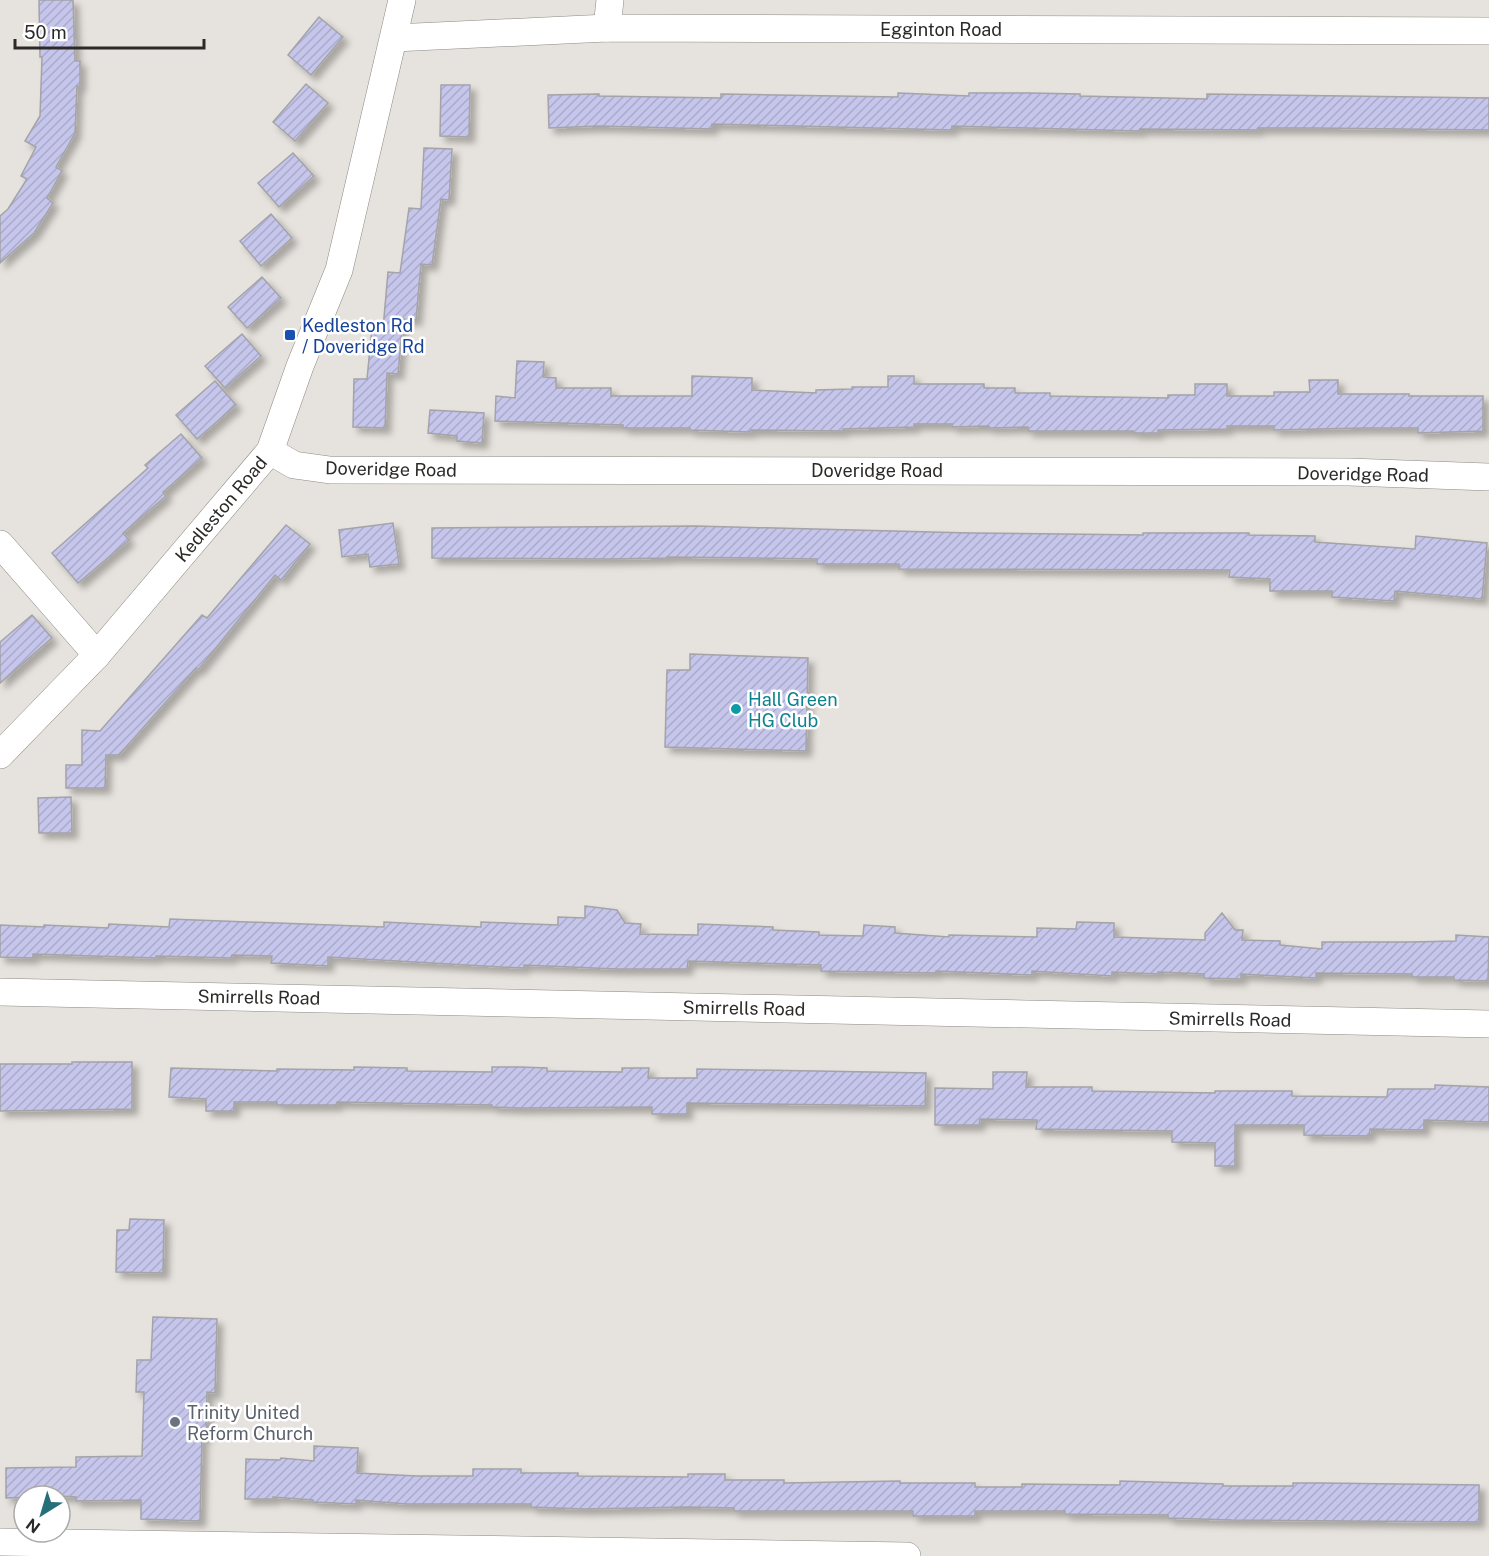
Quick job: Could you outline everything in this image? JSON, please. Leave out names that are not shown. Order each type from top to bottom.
[{"type":"street","name":"Kedleston Road","points":[[0,754],[97,655],[270,451],[300,366],[339,270],[402,0]]},
{"type":"street","points":[[607,28],[610,0]]},
{"type":"street","name":"Egginton Road","points":[[394,38],[607,28],[1489,31]]},
{"type":"street","name":"Doveridge Road","points":[[270,451],[294,465],[330,470],[1338,472],[1489,477]]},
{"type":"street","points":[[0,544],[97,655]]},
{"type":"street","name":"Smirrells Road","points":[[0,992],[1489,1024]]},
{"type":"street","points":[[0,1542],[907,1556]]},
{"type":"building","points":[[39,0],[73,0],[75,61],[80,61],[75,133],[56,167],[62,171],[47,198],[53,203],[34,233],[0,263],[0,216],[8,209],[27,179],[21,176],[36,147],[25,141],[40,116],[42,57],[40,57]]},
{"type":"building","points":[[319,17],[343,37],[311,75],[288,55]]},
{"type":"building","points":[[306,84],[328,103],[295,141],[273,122]]},
{"type":"building","points":[[441,85],[470,85],[469,137],[440,136]]},
{"type":"building","points":[[898,93],[969,96],[969,93],[1029,93],[1207,99],[1207,94],[1489,98],[1489,130],[1258,128],[1258,130],[1140,129],[1140,131],[952,126],[952,130],[712,124],[712,129],[599,126],[549,128],[548,95],[599,94],[599,96],[721,98],[721,94],[898,97]]},
{"type":"building","points":[[424,148],[452,149],[449,200],[441,199],[432,265],[421,264],[416,320],[403,319],[398,374],[387,373],[385,428],[353,427],[354,379],[367,379],[372,328],[383,329],[388,272],[400,273],[409,208],[421,209]]},
{"type":"building","points":[[293,153],[314,176],[279,207],[258,183]]},
{"type":"building","points":[[271,214],[292,238],[261,266],[240,241]]},
{"type":"building","points":[[262,277],[281,298],[247,328],[228,307]]},
{"type":"building","points":[[242,334],[261,356],[225,388],[205,366]]},
{"type":"building","points":[[517,361],[544,362],[543,377],[556,378],[556,388],[611,388],[611,396],[692,396],[692,376],[752,378],[752,390],[816,393],[816,390],[852,389],[852,387],[888,387],[888,376],[914,376],[914,384],[984,384],[984,388],[1015,388],[1015,393],[1050,393],[1050,396],[1168,398],[1168,395],[1195,395],[1195,384],[1227,384],[1227,396],[1274,396],[1274,392],[1310,392],[1309,380],[1338,380],[1338,394],[1483,396],[1483,431],[1418,433],[1418,428],[1274,430],[1274,426],[1227,426],[1227,429],[1158,430],[1158,433],[1133,433],[1133,431],[1028,431],[1028,427],[989,428],[989,426],[952,427],[952,424],[914,424],[914,427],[843,429],[843,431],[751,430],[750,432],[495,421],[496,396],[515,398]]},
{"type":"building","points":[[215,381],[236,405],[197,439],[176,415]]},
{"type":"building","points":[[430,410],[484,413],[482,443],[457,441],[457,436],[428,433]]},
{"type":"building","points":[[181,434],[202,458],[163,492],[166,496],[123,533],[129,540],[78,583],[52,553],[148,468],[145,465]]},
{"type":"building","points":[[393,523],[399,564],[370,567],[368,554],[342,557],[339,530]]},
{"type":"building","points":[[286,525],[310,544],[281,580],[275,575],[198,670],[196,668],[119,755],[106,755],[105,788],[66,788],[66,765],[82,765],[82,730],[100,731],[202,615],[207,618]]},
{"type":"building","points":[[695,526],[971,533],[1143,535],[1143,533],[1249,533],[1249,535],[1315,536],[1315,542],[1415,549],[1416,536],[1487,543],[1482,599],[1395,591],[1394,601],[1332,597],[1332,591],[1270,591],[1270,579],[1229,577],[1230,570],[899,569],[899,564],[817,564],[817,559],[758,558],[432,558],[432,528]]},
{"type":"building","points":[[32,615],[52,638],[0,683],[0,642]]},
{"type":"building","name":"Hall Green HG Club","points":[[690,654],[808,658],[806,751],[665,747],[667,670],[690,670]]},
{"type":"building","points":[[71,797],[72,833],[39,833],[38,798]]},
{"type":"building","points":[[585,906],[617,910],[625,923],[641,924],[640,934],[698,935],[698,924],[773,927],[773,930],[819,932],[819,935],[863,936],[864,925],[895,927],[895,933],[949,937],[949,935],[1037,937],[1037,928],[1076,929],[1077,922],[1114,923],[1114,937],[1205,940],[1205,933],[1222,913],[1235,930],[1243,930],[1242,940],[1280,941],[1280,945],[1322,949],[1322,942],[1456,941],[1456,935],[1489,937],[1488,981],[1454,980],[1454,977],[1412,977],[1412,974],[1316,973],[1316,978],[1241,974],[1241,979],[1204,978],[1204,974],[1158,972],[1158,974],[1112,972],[1112,976],[1032,971],[1032,975],[936,971],[936,973],[821,971],[821,965],[688,961],[687,969],[617,969],[524,965],[524,968],[328,957],[328,966],[271,963],[272,956],[232,955],[231,958],[33,954],[33,958],[0,957],[0,925],[108,928],[109,924],[169,927],[170,919],[384,927],[384,922],[481,927],[481,922],[558,925],[558,917],[585,918]]},
{"type":"building","points":[[72,1062],[132,1062],[132,1109],[0,1111],[0,1064],[72,1064]]},
{"type":"building","points":[[354,1067],[407,1068],[407,1071],[492,1072],[492,1067],[547,1068],[547,1071],[622,1072],[622,1068],[649,1068],[648,1078],[697,1078],[697,1069],[926,1073],[925,1106],[687,1103],[687,1114],[652,1114],[652,1107],[519,1108],[492,1107],[492,1105],[337,1102],[337,1105],[277,1105],[277,1102],[234,1102],[234,1111],[206,1111],[206,1099],[169,1097],[171,1068],[277,1071],[277,1069],[354,1070]]},
{"type":"building","points":[[993,1072],[1027,1072],[1026,1087],[1092,1087],[1092,1091],[1215,1093],[1215,1091],[1292,1091],[1292,1096],[1387,1097],[1388,1089],[1435,1089],[1435,1085],[1489,1087],[1489,1122],[1424,1120],[1424,1130],[1370,1129],[1369,1136],[1304,1135],[1304,1125],[1235,1125],[1235,1166],[1215,1166],[1215,1143],[1172,1142],[1172,1131],[1036,1129],[1037,1120],[980,1119],[979,1125],[935,1125],[935,1088],[993,1089]]},
{"type":"building","points":[[130,1219],[164,1220],[163,1273],[116,1272],[117,1230],[129,1230]]},
{"type":"building","name":"Trinity United Reform Church","points":[[153,1317],[217,1319],[215,1393],[207,1392],[206,1436],[202,1436],[200,1521],[141,1519],[141,1500],[76,1501],[76,1497],[72,1497],[72,1484],[12,1484],[12,1498],[6,1498],[6,1468],[76,1467],[76,1457],[142,1456],[144,1392],[136,1392],[137,1360],[151,1360]]},
{"type":"building","points":[[314,1446],[358,1448],[357,1473],[417,1476],[473,1476],[473,1469],[521,1469],[521,1473],[578,1473],[578,1476],[688,1477],[688,1474],[725,1474],[725,1480],[784,1480],[784,1483],[900,1481],[900,1483],[975,1483],[975,1487],[1022,1487],[1022,1484],[1120,1485],[1120,1481],[1223,1484],[1223,1486],[1293,1486],[1293,1483],[1479,1485],[1479,1522],[1232,1520],[1168,1518],[1168,1515],[1065,1514],[1065,1511],[975,1511],[975,1516],[913,1516],[913,1511],[734,1511],[734,1508],[688,1507],[584,1509],[531,1507],[531,1504],[407,1504],[356,1500],[356,1504],[273,1497],[273,1499],[245,1499],[246,1459],[280,1460],[281,1458],[314,1461]]},
{"type":"place","name":"Kedleston Rd / Doveridge Rd","points":[[290,335]]},
{"type":"place","name":"Hall Green HG Club","points":[[736,709]]},
{"type":"place","name":"Trinity United Reform Church","points":[[175,1422]]}]
